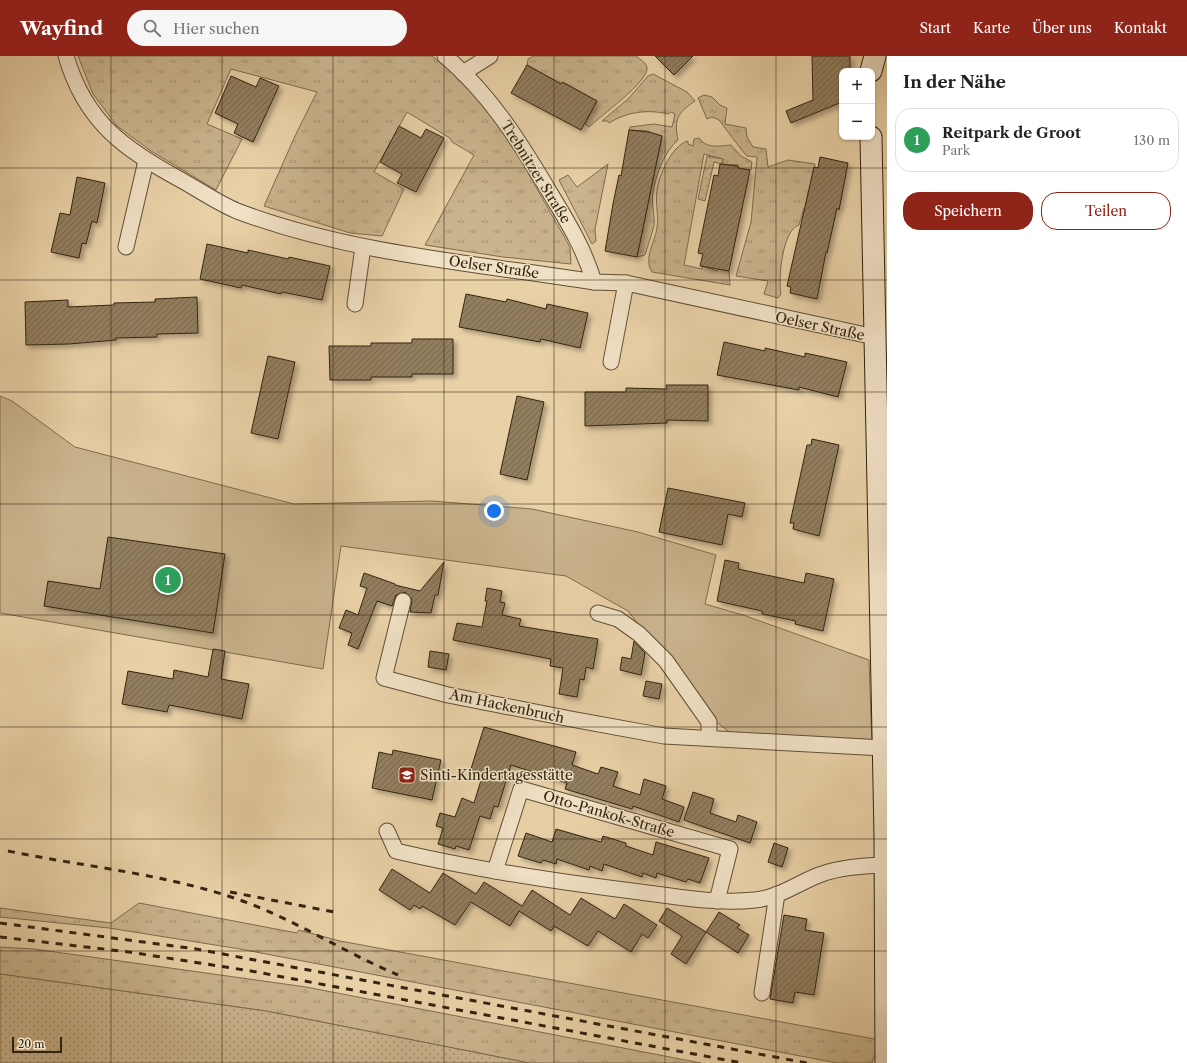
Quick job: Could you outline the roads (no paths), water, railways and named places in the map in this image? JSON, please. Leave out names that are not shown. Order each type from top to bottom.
[{"type":"street","name":"Oelser Straße","points":[[66,56],[84,101],[114,137],[146,161],[236,210],[304,234],[364,247],[594,282],[626,283],[875,337]]},
{"type":"street","name":"Trebnitzer Straße","points":[[445,56],[463,73],[502,117],[521,144],[564,215],[587,259],[594,282]]},
{"type":"street","points":[[463,73],[490,56]]},
{"type":"street","points":[[872,68],[875,56]]},
{"type":"street","points":[[871,140],[885,865],[886,1063]]},
{"type":"street","points":[[126,247],[146,161]]},
{"type":"street","points":[[355,304],[364,247]]},
{"type":"street","points":[[611,362],[626,283]]},
{"type":"street","name":"Am Hackenbruch","points":[[403,601],[384,678],[448,695],[664,736],[883,748]]},
{"type":"street","points":[[598,613],[618,619],[639,634],[666,661],[709,722],[710,738]]},
{"type":"street","name":"Otto-Pankok-Straße","points":[[495,871],[521,789],[730,849],[718,901]]},
{"type":"street","points":[[387,832],[396,851],[495,871],[588,886],[718,901],[755,900],[778,894],[835,870],[885,865]]},
{"type":"street","points":[[762,993],[778,894]]},
{"type":"railway","points":[[8,851],[174,881],[228,896],[272,913],[398,975]]},
{"type":"railway","points":[[230,892],[334,912]]},
{"type":"railway","points":[[0,923],[196,949],[807,1063]]},
{"type":"railway","points":[[0,937],[129,952],[251,971],[742,1063]]},
{"type":"place","name":"Reitpark de Groot","points":[[168,580]]},
{"type":"place","name":"Sinti-Kindertagesstätte","points":[[407,775]]}]
